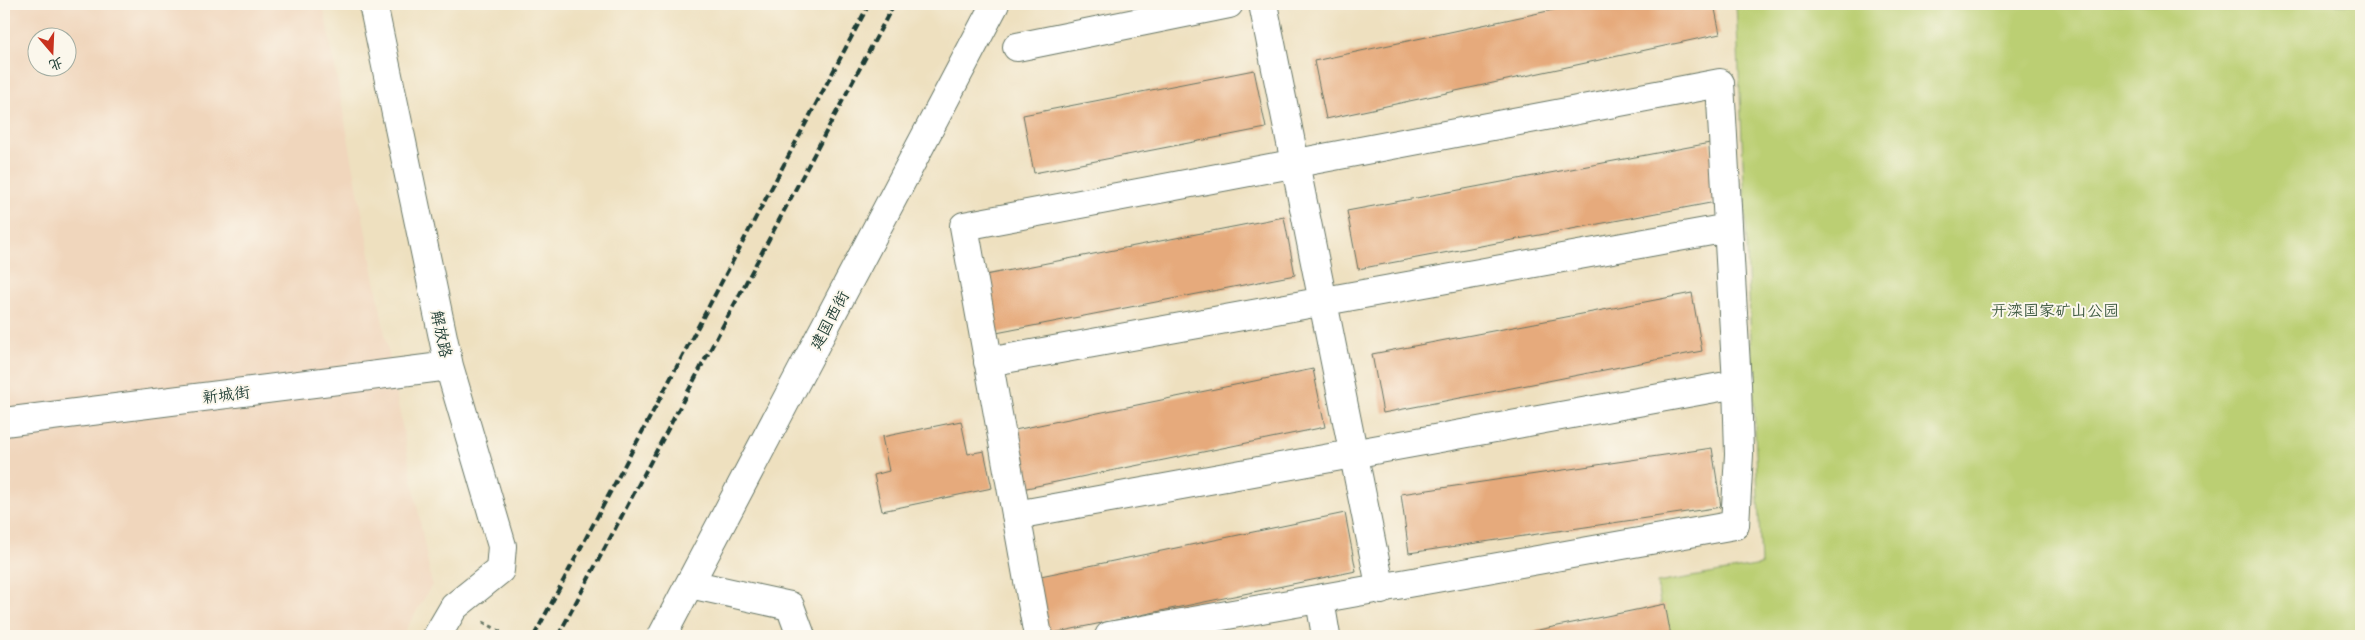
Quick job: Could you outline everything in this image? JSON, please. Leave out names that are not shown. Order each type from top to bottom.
[{"type":"street","name":"解放路","points":[[373,4],[449,366],[502,546],[500,570],[454,607],[437,636]]},
{"type":"street","name":"建国西街","points":[[662,636],[995,4]]},
{"type":"street","points":[[1016,47],[1229,4]]},
{"type":"street","points":[[1263,4],[1381,590]]},
{"type":"street","points":[[1038,636],[964,226],[1296,165],[1720,83],[1737,384],[1739,454],[1735,525],[1381,590],[1109,636]]},
{"type":"street","points":[[988,362],[1728,228]]},
{"type":"street","name":"新城街","points":[[4,422],[449,366]]},
{"type":"street","points":[[1016,515],[1737,384]]},
{"type":"street","points":[[690,584],[790,606],[801,636]]},
{"type":"street","points":[[1320,600],[1326,636]]},
{"type":"shaded area","points":[[4,4],[323,4],[432,585],[402,636],[4,636]]},
{"type":"green space","name":"开滦国家矿山公园","points":[[1736,4],[2361,4],[2361,636],[1665,636],[1657,583],[1761,565]]},
{"type":"building","points":[[1581,4],[1714,4],[1720,34],[1326,119],[1314,61]]},
{"type":"building","points":[[1254,70],[1266,128],[1034,173],[1023,115]]},
{"type":"building","points":[[1710,143],[1721,201],[1358,269],[1347,211]]},
{"type":"building","points":[[1284,217],[1295,275],[986,335],[975,277]]},
{"type":"building","points":[[1692,293],[1702,351],[1383,413],[1372,354]]},
{"type":"building","points":[[1313,369],[1325,427],[1017,490],[1005,432]]},
{"type":"building","points":[[961,421],[968,454],[984,451],[992,488],[882,511],[874,475],[889,471],[882,437]]},
{"type":"building","points":[[1712,448],[1721,507],[1409,553],[1401,494]]},
{"type":"building","points":[[1345,513],[1356,571],[1048,634],[1036,577]]},
{"type":"building","points":[[1665,604],[1671,636],[1514,636],[1514,635]]},
{"type":"railway","points":[[534,636],[869,4]]},
{"type":"railway","points":[[558,636],[894,4]]}]
